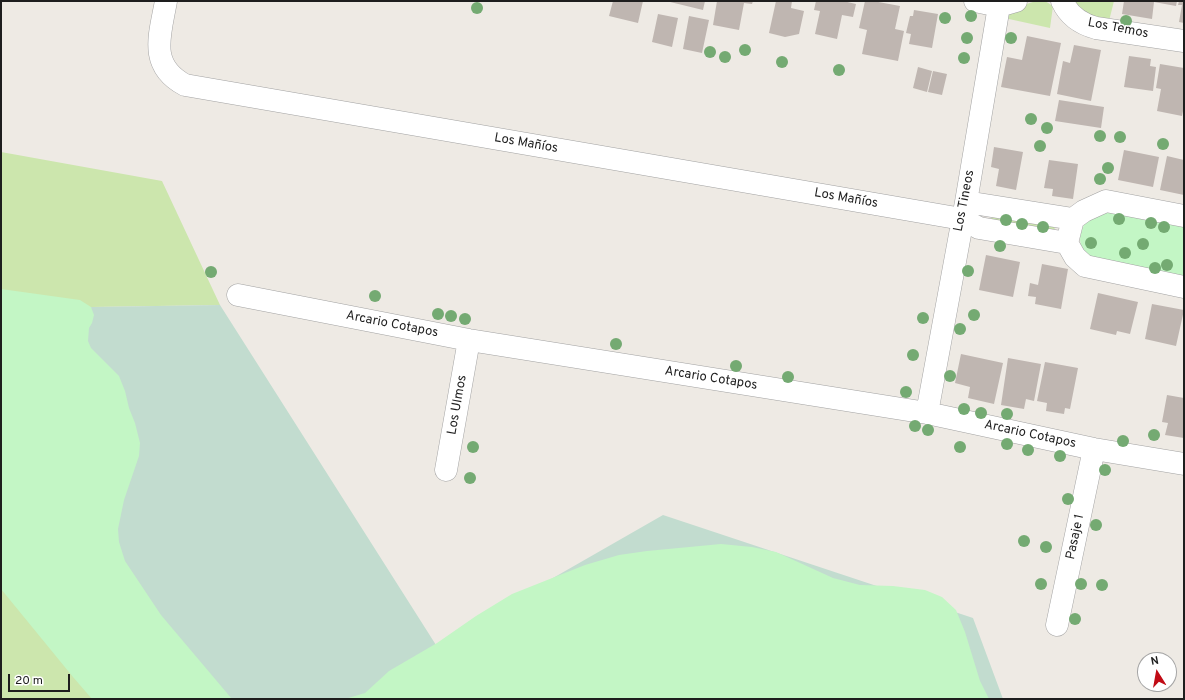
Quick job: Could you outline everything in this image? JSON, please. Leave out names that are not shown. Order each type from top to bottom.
[{"type":"street","name":"Los Mañíos","points":[[166,1],[158,48],[166,71],[175,80],[185,85],[964,210],[1072,219]]},
{"type":"street","points":[[975,1],[1008,4]]},
{"type":"street","name":"Los Temos","points":[[1062,1],[1070,14],[1086,25],[1096,28],[1184,41]]},
{"type":"street","name":"Los Tineos","points":[[927,413],[964,210],[1008,4]]},
{"type":"street","points":[[1184,216],[1106,201],[1084,211],[1072,219],[1067,243],[1075,257],[1085,266],[1184,287]]},
{"type":"street","points":[[964,210],[979,228],[1067,243]]},
{"type":"street","name":"Arcario Cotapos","points":[[238,295],[469,340],[927,413],[1094,449],[1184,464]]},
{"type":"street","name":"Los Ulmos","points":[[446,470],[469,340]]},
{"type":"street","name":"Pasaje 1","points":[[1057,624],[1094,449]]},
{"type":"green space","points":[[1036,1],[1045,1],[1053,6],[1050,28],[1009,19],[1005,16],[1011,9]]},
{"type":"green space","points":[[1074,1],[1114,1],[1109,21],[1090,19]]},
{"type":"green space","points":[[1,152],[162,181],[220,305],[29,308],[1,330]]},
{"type":"green space","points":[[1102,210],[1184,226],[1184,280],[1090,261],[1082,248],[1080,238],[1089,215]]},
{"type":"green space","points":[[992,215],[1054,225],[1055,231],[991,221]]},
{"type":"green space","points":[[1,289],[80,300],[91,307],[94,315],[89,328],[88,341],[91,348],[119,376],[125,391],[140,443],[139,456],[124,500],[118,529],[119,542],[125,561],[161,615],[232,699],[92,699],[1,589]]},
{"type":"green space","points":[[220,305],[436,645],[663,515],[973,618],[1003,699],[132,699],[29,308]]},
{"type":"green space","points":[[1,537],[132,699],[1,699]]},
{"type":"green space","points":[[721,544],[752,547],[776,552],[833,578],[860,585],[893,586],[925,590],[942,597],[956,610],[965,632],[980,681],[989,699],[345,699],[365,693],[389,671],[437,643],[476,616],[512,594],[585,565],[619,555]]},
{"type":"building","points":[[613,1],[643,1],[638,23],[609,16]]},
{"type":"building","points":[[666,1],[705,1],[703,10]]},
{"type":"building","points":[[717,1],[753,1],[752,4],[744,3],[739,30],[713,25]]},
{"type":"building","points":[[776,1],[792,1],[791,8],[804,11],[799,34],[785,37],[769,33]]},
{"type":"building","points":[[816,1],[843,1],[856,4],[853,17],[842,15],[837,39],[815,34],[820,11],[814,10]]},
{"type":"building","points":[[865,1],[900,6],[895,29],[904,31],[898,61],[862,54],[867,30],[859,28]]},
{"type":"building","points":[[1124,1],[1177,1],[1176,6],[1154,2],[1152,19],[1122,14]]},
{"type":"building","points":[[1179,1],[1184,1],[1184,23],[1179,22],[1182,5],[1178,5]]},
{"type":"building","points":[[914,10],[938,14],[932,48],[909,44],[911,34],[906,33],[910,16],[913,16]]},
{"type":"building","points":[[658,14],[678,18],[672,47],[652,42]]},
{"type":"building","points":[[689,16],[709,20],[702,53],[683,49]]},
{"type":"building","points":[[1027,36],[1061,43],[1050,96],[1001,87],[1007,57],[1022,60]]},
{"type":"building","points":[[1074,45],[1101,50],[1091,101],[1057,94],[1063,61],[1070,63]]},
{"type":"building","points":[[1129,56],[1151,59],[1150,66],[1156,67],[1153,91],[1124,87]]},
{"type":"building","points":[[1160,64],[1184,68],[1184,106],[1182,116],[1157,111],[1161,89],[1156,88]]},
{"type":"building","points":[[918,67],[932,71],[927,92],[913,88]]},
{"type":"building","points":[[933,71],[947,74],[942,95],[928,92]]},
{"type":"building","points":[[1059,100],[1104,107],[1101,128],[1055,121]]},
{"type":"building","points":[[994,147],[1023,152],[1016,190],[996,186],[999,169],[991,167]]},
{"type":"building","points":[[1124,150],[1159,157],[1153,187],[1118,180]]},
{"type":"building","points":[[1167,156],[1184,160],[1184,195],[1160,190]]},
{"type":"building","points":[[1049,160],[1078,164],[1073,199],[1052,196],[1053,189],[1044,188]]},
{"type":"building","points":[[986,255],[1020,262],[1013,297],[979,290]]},
{"type":"building","points":[[1042,264],[1068,269],[1061,309],[1035,304],[1036,297],[1028,296],[1030,283],[1038,285]]},
{"type":"building","points":[[1098,293],[1138,302],[1130,334],[1117,331],[1116,335],[1090,329]]},
{"type":"building","points":[[1152,304],[1184,310],[1176,346],[1145,339]]},
{"type":"building","points":[[961,354],[1003,363],[994,404],[968,398],[970,387],[955,383]]},
{"type":"building","points":[[1008,358],[1041,364],[1034,401],[1026,399],[1024,409],[1001,405]]},
{"type":"building","points":[[1045,362],[1078,368],[1070,409],[1065,408],[1064,414],[1046,411],[1047,403],[1037,401]]},
{"type":"building","points":[[1167,395],[1184,398],[1184,438],[1165,435],[1168,423],[1162,422]]}]
